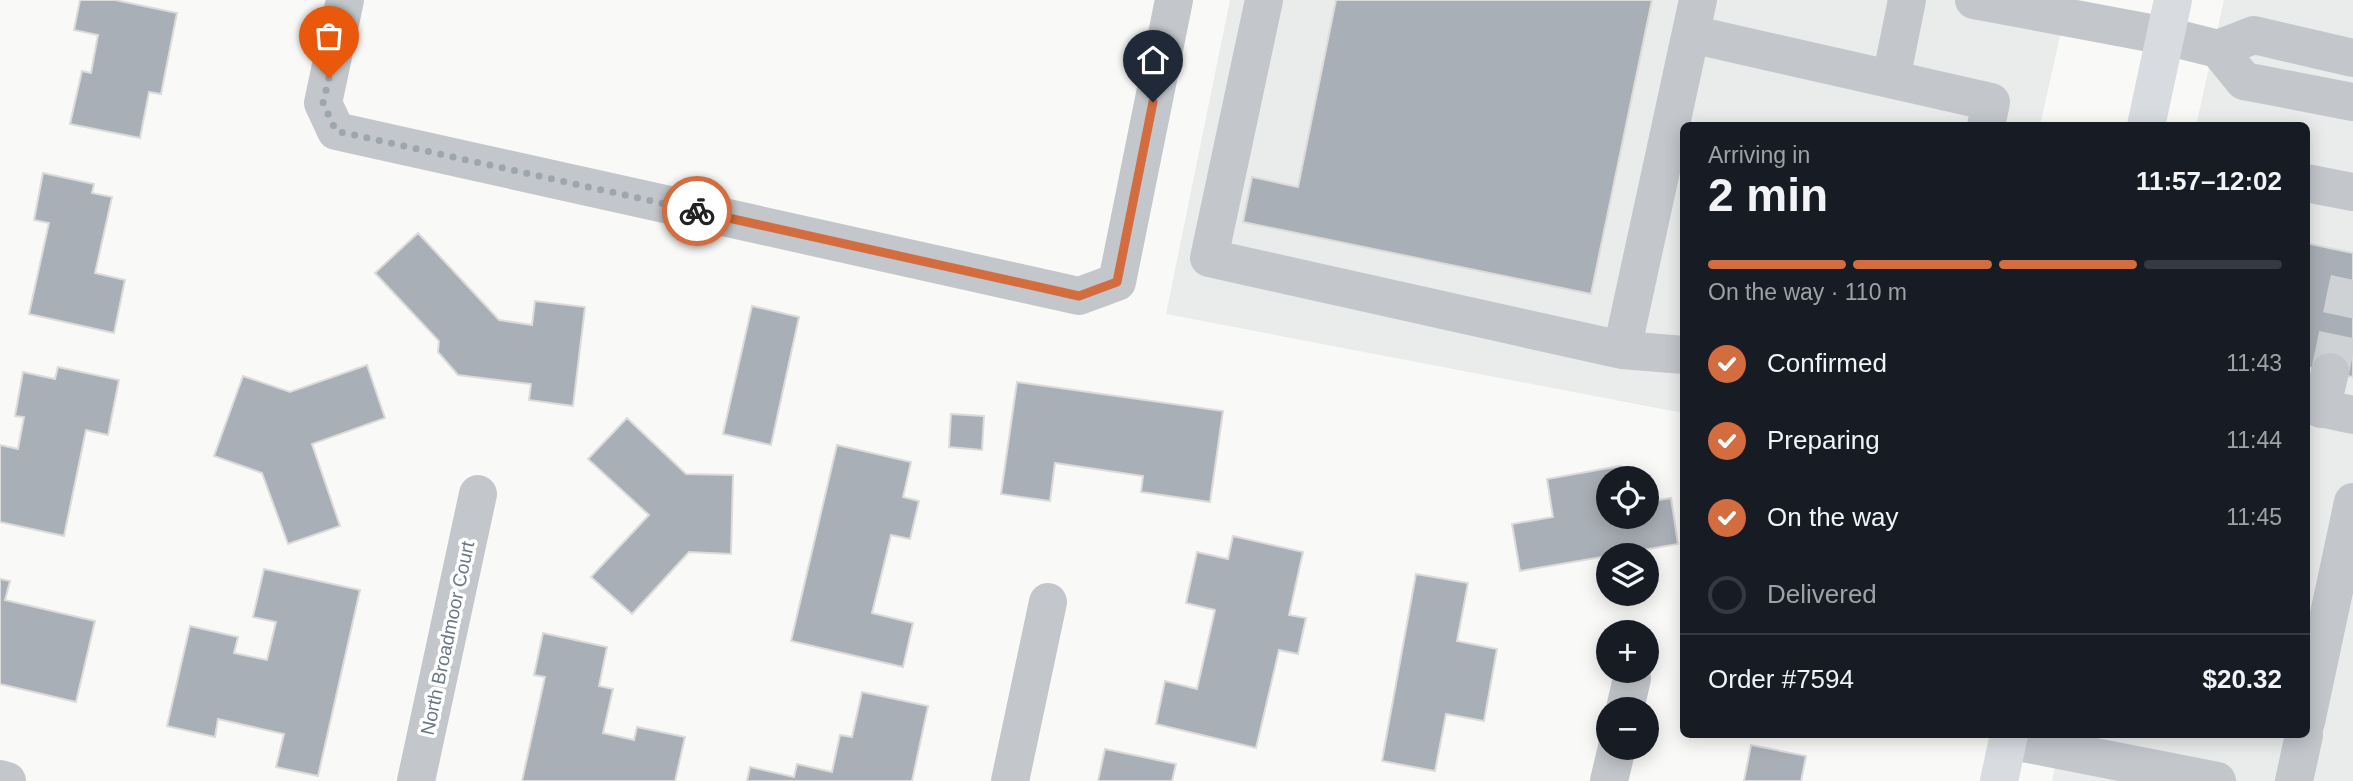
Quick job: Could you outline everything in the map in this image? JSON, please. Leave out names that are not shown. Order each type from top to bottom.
[{"type":"main road","points":[[2147,122],[2169,18]]},
{"type":"main road","points":[[1999,781],[2008,738]]},
{"type":"street","points":[[345,0],[323,103],[336,131],[1079,296],[1117,282],[1174,0]]},
{"type":"street","points":[[1264,0],[1209,258],[1622,350],[1680,355]]},
{"type":"street","points":[[1891,79],[1907,0]]},
{"type":"street","points":[[1974,0],[2169,18],[2218,49],[2244,81],[2353,102]]},
{"type":"street","points":[[1622,350],[1695,17],[1891,79],[1992,102],[1987,122]]},
{"type":"street","points":[[2218,49],[2254,35],[2353,58]]},
{"type":"street","points":[[2310,184],[2353,191]]},
{"type":"street","points":[[2327,410],[2330,372]]},
{"type":"street","name":"North Broadmoor Court","points":[[416,781],[478,494]]},
{"type":"street","points":[[2310,703],[2353,502]]},
{"type":"street","points":[[1010,781],[1048,602]]},
{"type":"street","points":[[2013,738],[2217,781]]},
{"type":"street","points":[[2294,781],[2303,738]]},
{"type":"street","points":[[1609,781],[1614,760]]},
{"type":"street","points":[[0,779],[7,781]]},
{"type":"shaded area","points":[[1230,0],[2068,0],[2041,122],[1680,122],[1680,412],[1166,314]]},
{"type":"shaded area","points":[[2224,0],[2353,0],[2353,781],[2052,781],[2061,738],[2310,738],[2310,122],[2197,122]]},
{"type":"building","points":[[80,0],[115,0],[177,13],[161,94],[149,92],[140,138],[70,124],[82,71],[91,73],[98,35],[74,30]]},
{"type":"building","points":[[1336,0],[1652,0],[1591,294],[1243,222],[1252,177],[1298,187]]},
{"type":"building","points":[[43,173],[94,184],[92,193],[112,197],[95,273],[125,280],[114,333],[29,314],[49,223],[34,220]]},
{"type":"building","points":[[418,233],[499,320],[532,325],[535,301],[585,307],[573,406],[529,400],[531,384],[458,375],[438,352],[439,341],[375,273]]},
{"type":"building","points":[[2310,244],[2353,253],[2353,377],[2310,368]]},
{"type":"building","points":[[752,306],[799,317],[771,445],[723,434]]},
{"type":"building","points":[[367,365],[385,418],[312,444],[340,526],[288,544],[262,473],[214,456],[243,376],[290,392]]},
{"type":"building","points":[[58,367],[119,380],[108,435],[86,430],[64,536],[0,522],[0,445],[18,449],[24,417],[15,416],[23,372],[55,379]]},
{"type":"building","points":[[1017,382],[1223,411],[1210,502],[1141,492],[1143,476],[1055,463],[1050,501],[1001,494]]},
{"type":"building","points":[[951,414],[984,416],[982,450],[949,447]]},
{"type":"building","points":[[627,418],[686,474],[733,475],[731,554],[689,552],[632,614],[591,577],[649,515],[588,459]]},
{"type":"building","points":[[837,445],[911,462],[903,497],[919,501],[910,539],[891,535],[872,613],[913,623],[903,667],[791,641]]},
{"type":"building","points":[[1596,470],[1596,529],[1659,529],[1659,500],[1671,498],[1678,544],[1659,547],[1659,543],[1596,543],[1596,558],[1520,571],[1512,524],[1553,517],[1547,479]]},
{"type":"building","points":[[1233,536],[1303,552],[1289,615],[1306,618],[1298,654],[1279,650],[1256,748],[1156,724],[1165,681],[1197,689],[1215,610],[1186,603],[1197,552],[1228,559]]},
{"type":"building","points":[[264,569],[360,590],[318,776],[276,767],[284,734],[218,719],[215,737],[167,726],[190,626],[238,637],[234,653],[267,660],[276,622],[253,617]]},
{"type":"building","points":[[1416,574],[1468,583],[1457,641],[1497,649],[1484,721],[1446,714],[1435,771],[1382,761]]},
{"type":"building","points":[[0,579],[10,581],[5,600],[95,621],[76,702],[0,684]]},
{"type":"building","points":[[543,633],[607,647],[599,686],[613,689],[603,733],[634,740],[637,727],[685,737],[675,781],[522,781],[545,677],[534,675]]},
{"type":"building","points":[[862,692],[928,706],[912,781],[747,781],[750,767],[794,777],[797,764],[832,772],[840,735],[852,737]]},
{"type":"building","points":[[1751,745],[1806,756],[1801,781],[1744,781]]},
{"type":"building","points":[[1105,749],[1176,764],[1172,781],[1098,781]]},
{"type":"tunnel","points":[[2330,372],[2353,262]]},
{"type":"way so far","points":[[329,78],[323,103],[336,131],[697,211]]},
{"type":"route","points":[[697,211],[1079,296],[1117,282],[1153,102]]}]
